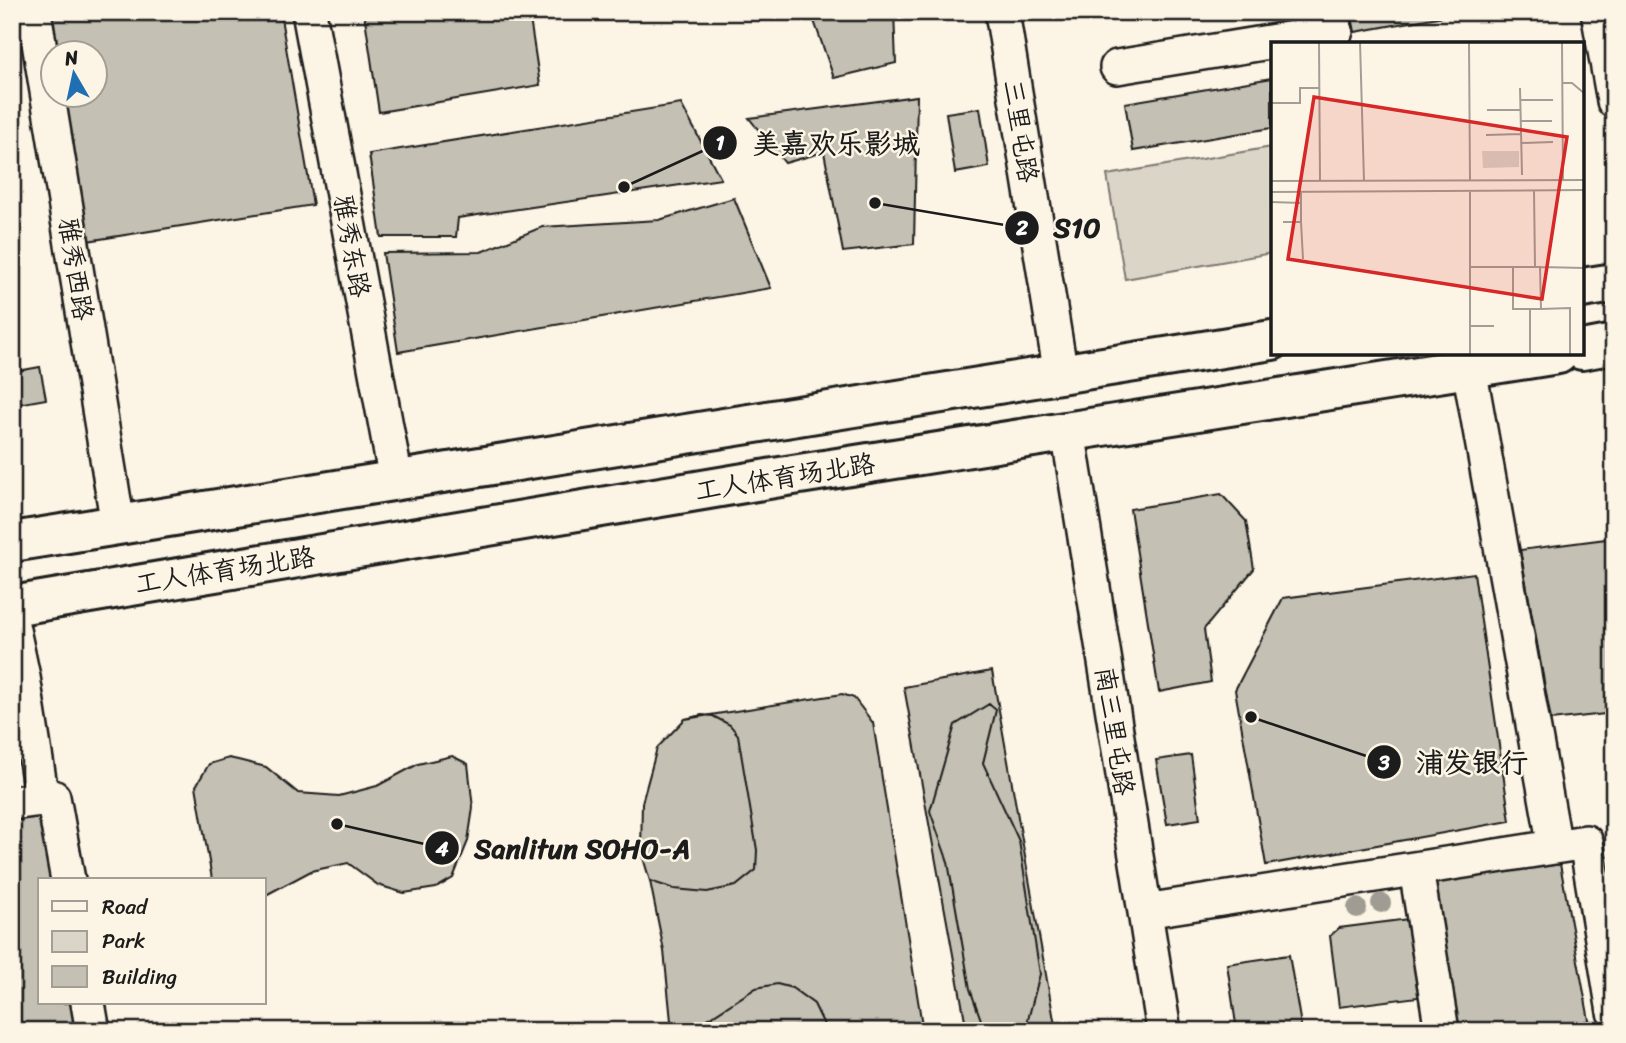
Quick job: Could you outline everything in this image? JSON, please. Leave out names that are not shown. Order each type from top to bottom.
[{"type":"main road","points":[[1584,288],[1614,283]]},
{"type":"main road","points":[[12,542],[1271,340]]},
{"type":"main road","points":[[1584,349],[1614,344]]},
{"type":"main road","name":"工人体育场北路","points":[[12,606],[1068,431],[1552,355]]},
{"type":"street","name":"雅秀西路","points":[[34,12],[118,525]]},
{"type":"street","name":"雅秀东路","points":[[309,12],[396,480]]},
{"type":"street","name":"三里屯路","points":[[1002,12],[1061,375]]},
{"type":"street","points":[[1598,12],[1614,101]]},
{"type":"street","points":[[1117,67],[1336,29]]},
{"type":"street","points":[[1469,368],[1585,843],[1614,1012]]},
{"type":"street","name":"南三里屯路","points":[[1068,431],[1164,1031]]},
{"type":"street","points":[[12,625],[27,801],[53,797],[68,878]]},
{"type":"street","points":[[1145,911],[1585,843]]},
{"type":"street","points":[[1416,869],[1442,1031]]},
{"type":"green space","points":[[1271,147],[1271,253],[1125,279],[1107,175]]},
{"type":"building","points":[[45,12],[280,12],[313,205],[81,242],[60,108],[108,108],[108,38],[50,38]]},
{"type":"building","points":[[364,12],[529,12],[540,85],[379,112]]},
{"type":"building","points":[[662,12],[697,12],[663,16]]},
{"type":"building","points":[[811,12],[894,12],[896,63],[834,78]]},
{"type":"building","points":[[1351,12],[1466,12],[1355,32]]},
{"type":"building","points":[[1271,78],[1271,128],[1133,151],[1125,103]]},
{"type":"building","points":[[917,96],[914,244],[843,252],[824,152],[785,163],[749,118]]},
{"type":"building","points":[[681,104],[721,179],[458,218],[456,237],[381,237],[369,154]]},
{"type":"building","points":[[980,108],[989,167],[955,173],[946,113]]},
{"type":"building","points":[[734,198],[771,288],[398,352],[383,253],[481,252],[542,227],[659,220]]},
{"type":"building","points":[[12,245],[18,265],[12,266]]},
{"type":"building","points":[[40,367],[46,399],[12,405],[12,372]]},
{"type":"building","points":[[1221,494],[1246,521],[1254,569],[1204,629],[1211,682],[1159,692],[1130,509]]},
{"type":"building","points":[[1614,538],[1614,713],[1551,720],[1520,550]]},
{"type":"building","points":[[1474,573],[1510,821],[1266,865],[1235,690],[1283,598]]},
{"type":"building","points":[[992,671],[1056,1031],[967,1031],[904,687]]},
{"type":"building","points":[[842,694],[854,698],[873,723],[923,1031],[672,1031],[664,951],[641,851],[642,803],[657,748],[685,719]]},
{"type":"building","points":[[989,704],[996,710],[983,763],[1019,841],[1040,974],[1025,1031],[985,1031],[970,989],[948,862],[930,811],[955,725]]},
{"type":"building","points":[[702,715],[713,716],[730,725],[738,735],[757,850],[756,870],[736,886],[707,892],[674,889],[650,881],[641,851],[642,803],[657,748],[685,719]]},
{"type":"building","points":[[1191,755],[1200,819],[1167,824],[1156,760]]},
{"type":"building","points":[[452,756],[468,764],[473,808],[468,841],[453,878],[436,888],[404,893],[378,885],[348,863],[311,871],[266,895],[266,878],[212,878],[196,786],[209,764],[229,758],[238,760],[266,767],[298,793],[339,796],[377,786],[418,764]]},
{"type":"building","points":[[452,756],[468,764],[473,808],[468,841],[453,878],[436,888],[404,893],[378,885],[348,863],[311,871],[266,895],[266,878],[212,878],[196,786],[209,764],[229,758],[238,760],[266,767],[298,793],[339,796],[377,786],[418,764]]},
{"type":"building","points":[[44,812],[55,878],[38,878],[38,1004],[75,1004],[78,1024],[12,1031],[12,817]]},
{"type":"building","points":[[1560,864],[1591,1031],[1457,1031],[1430,883]]},
{"type":"building","points":[[1614,866],[1614,937],[1604,867]]},
{"type":"building","points":[[1416,918],[1426,996],[1339,1007],[1330,936],[1339,928]]},
{"type":"building","points":[[1289,955],[1302,1031],[1237,1031],[1227,964]]},
{"type":"building","points":[[777,984],[792,988],[814,1004],[827,1031],[689,1031],[756,988]]},
{"type":"building","points":[[440,1022],[476,1024],[493,1031],[268,1031],[282,1027]]},
{"type":"place","name":"美嘉欢乐影城","points":[[624,187]]},
{"type":"place","name":"S10","points":[[875,203]]},
{"type":"place","name":"浦发银行","points":[[1251,717]]},
{"type":"place","name":"Sanlitun SOHO-A","points":[[337,824]]}]
